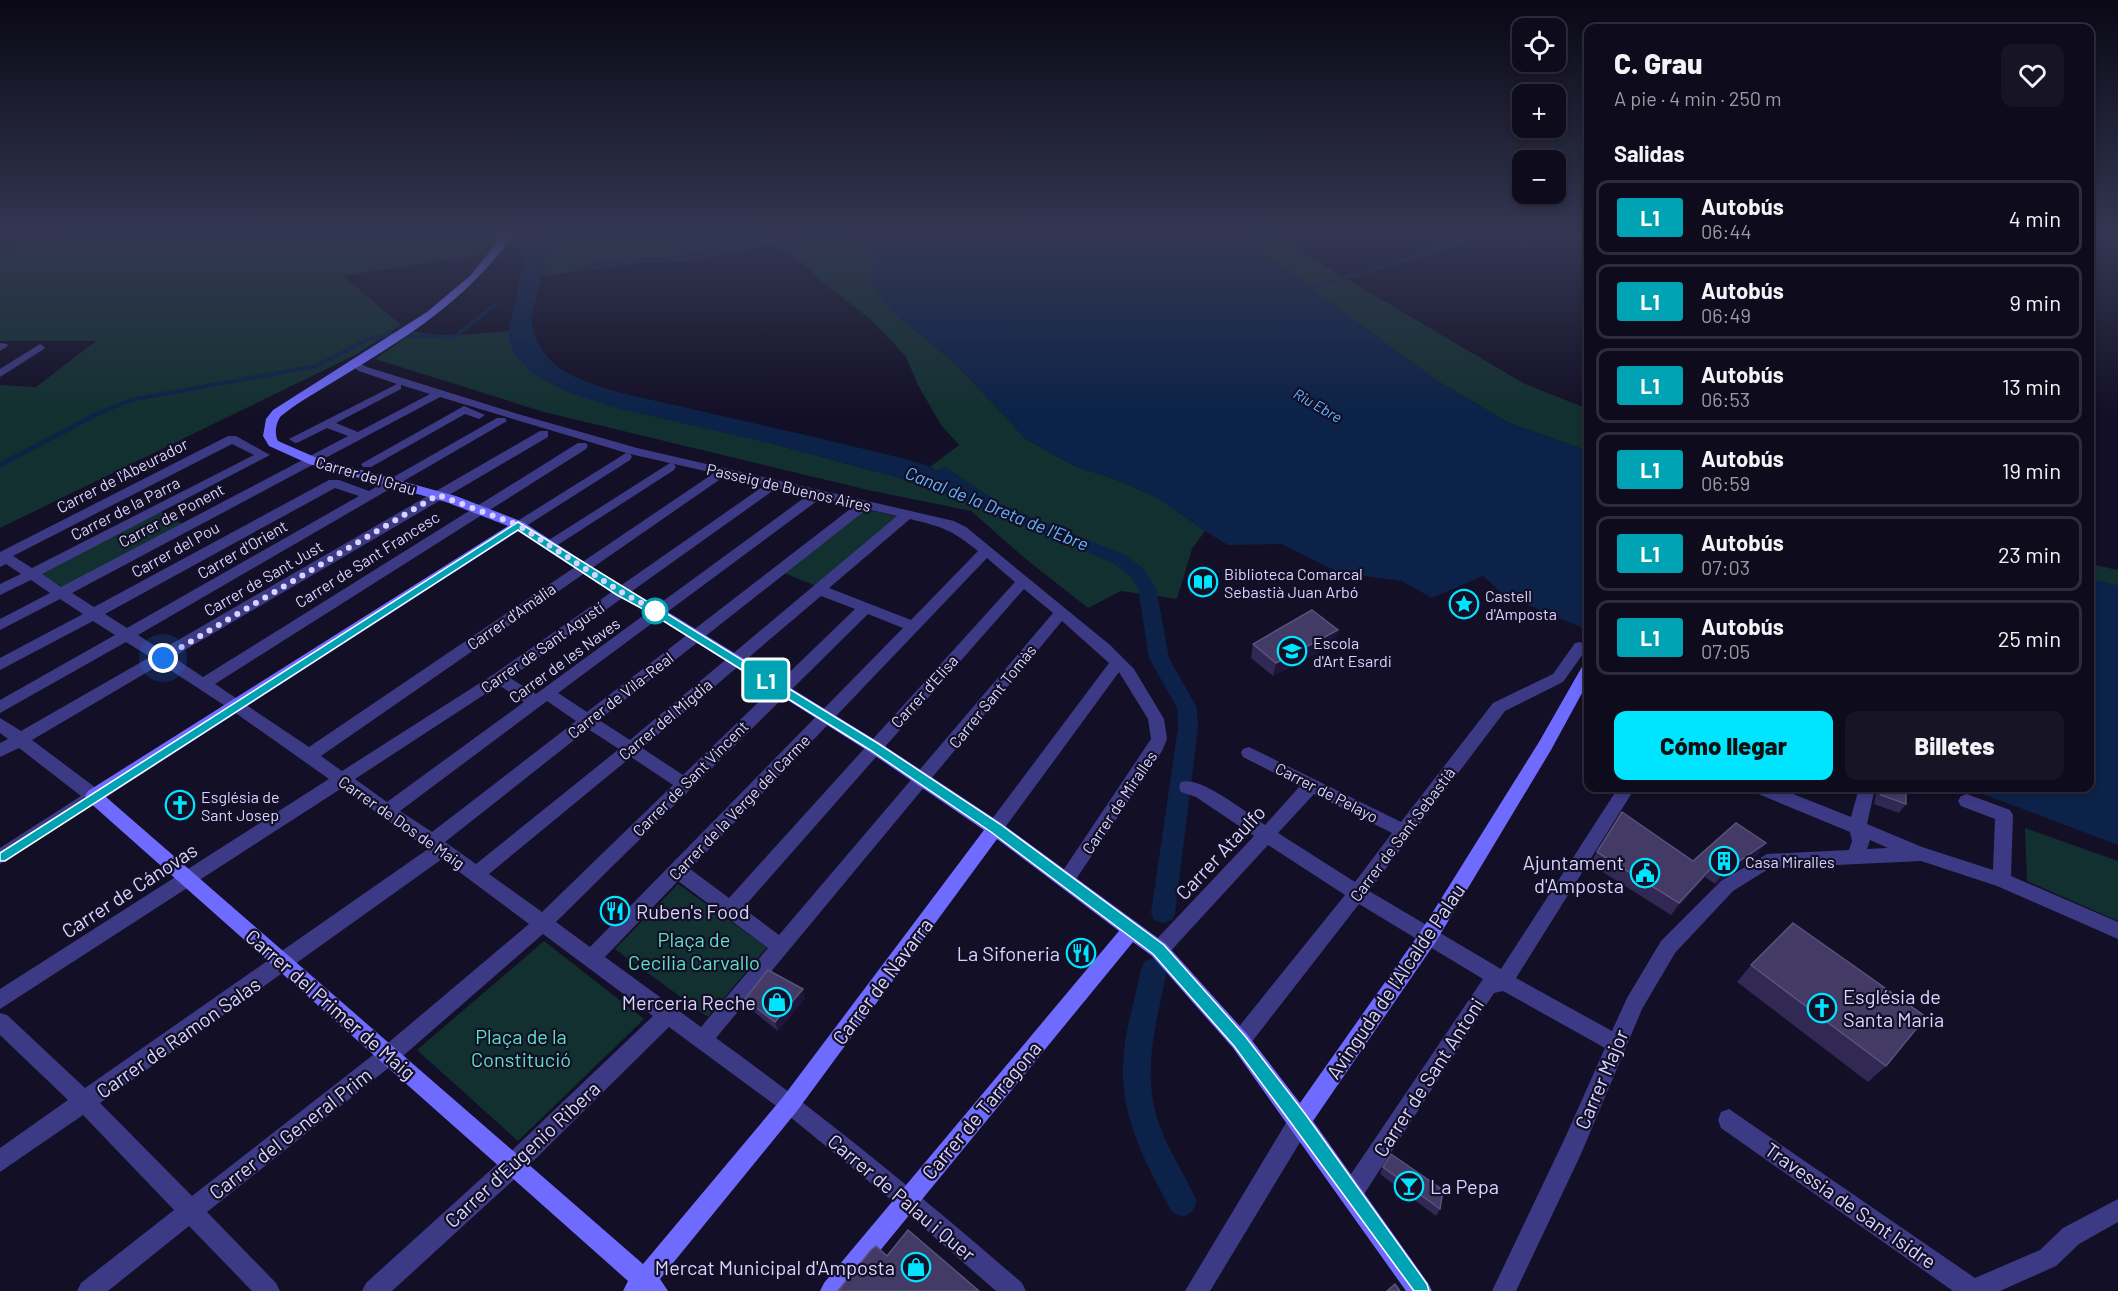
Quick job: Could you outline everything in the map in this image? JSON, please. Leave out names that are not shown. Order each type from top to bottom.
[{"type":"street","points":[[355,364],[450,301],[457,294]]},
{"type":"street","points":[[0,374],[40,347]]},
{"type":"street","name":"Passeig de Buenos Aires","points":[[355,364],[503,417],[634,452],[949,524],[961,530],[1118,662],[1129,673],[1156,719]]},
{"type":"street","name":"Carrer del Grau","points":[[355,364],[284,407],[272,419],[269,436],[273,443],[313,460],[438,495],[518,525],[734,662],[827,716],[996,828],[1159,950],[1240,1041],[1300,1121],[1420,1291]]},
{"type":"street","points":[[295,439],[397,387]]},
{"type":"street","name":"Carrer de Ponent","points":[[0,625],[440,393]]},
{"type":"street","points":[[367,464],[464,410],[490,418],[503,417]]},
{"type":"street","name":"Carrer d'Orient","points":[[0,707],[393,483],[503,417]]},
{"type":"street","points":[[326,423],[358,436]]},
{"type":"street","name":"Carrer de Sant Just","points":[[0,751],[544,434]]},
{"type":"street","name":"Carrer de l'Abeurador","points":[[2,559],[232,439],[264,455]]},
{"type":"street","name":"Carrer de Sant Francesc","points":[[203,684],[582,446]]},
{"type":"street","name":"Carrer de la Parra","points":[[0,590],[264,455]]},
{"type":"street","points":[[0,857],[626,458]]},
{"type":"street","points":[[548,545],[670,467]]},
{"type":"street","name":"Carrer d'Amàlia","points":[[308,756],[715,477]]},
{"type":"street","name":"Carrer del Pou","points":[[0,665],[334,483],[370,496]]},
{"type":"street","name":"Carrer de Sant Agustí","points":[[343,780],[499,678],[766,489]]},
{"type":"street","name":"Carrer de les Naves","points":[[387,811],[818,494]]},
{"type":"street","name":"Carrer de Vila-Real","points":[[437,846],[695,636],[865,504]]},
{"type":"street","name":"Carrer del Migdia","points":[[476,874],[631,748],[908,514]]},
{"type":"street","name":"Carrer de la Verge del Carme","points":[[591,959],[986,551]]},
{"type":"street","name":"Carrer de Dos de Maig","points":[[2,559],[62,592],[236,705],[476,874],[790,1104]]},
{"type":"street","name":"Carrer d'Elisa","points":[[730,909],[1023,581]]},
{"type":"street","points":[[820,590],[913,626]]},
{"type":"street","name":"Carrer de Sant Vincent","points":[[543,923],[865,608]]},
{"type":"street","name":"Carrer Sant Tomàs","points":[[702,1040],[923,780],[1061,613]]},
{"type":"street","name":"Carrer de Sant Sebastià","points":[[1240,1041],[1499,707],[1558,678],[1580,647]]},
{"type":"street","name":"Carrer de Navarra","points":[[645,1287],[790,1104],[1118,662]]},
{"type":"street","name":"Avinguda de l'Alcalde Palau","points":[[1197,1291],[1300,1121],[1428,937],[1545,746],[1584,676]]},
{"type":"street","points":[[499,678],[589,721],[684,784]]},
{"type":"street","name":"Carrer de Miralles","points":[[1066,880],[1156,747],[1159,739],[1156,719]]},
{"type":"street","name":"Carrer del Primer de Maig","points":[[0,723],[94,796],[189,878],[513,1165],[645,1287]]},
{"type":"street","name":"Carrer de Pelayo","points":[[1249,753],[1404,831]]},
{"type":"street","name":"Carrer de Cánovas","points":[[0,999],[343,780]]},
{"type":"street","name":"Carrer Ataulfo","points":[[1159,950],[1313,784]]},
{"type":"street","points":[[1187,787],[1202,792],[1356,894],[1503,982],[1617,1044]]},
{"type":"street","name":"Carrer de Sant Antoni","points":[[1352,1194],[1488,986],[1503,982],[1624,792]]},
{"type":"street","points":[[1772,792],[1921,854],[2002,880],[2118,931]]},
{"type":"street","points":[[1855,856],[1861,841],[1857,827],[1866,792]]},
{"type":"street","points":[[1967,801],[2004,814],[2002,880]]},
{"type":"street","name":"Carrer de Ramon Salas","points":[[0,1161],[284,963],[437,846]]},
{"type":"street","name":"Carrer Major","points":[[1504,1291],[1573,1146],[1634,1004],[1668,947],[1727,886],[1767,861],[1921,854]]},
{"type":"street","points":[[677,870],[781,947]]},
{"type":"street","name":"Carrer del General Prim","points":[[89,1291],[388,1055],[543,923]]},
{"type":"street","name":"Carrer de Tarragona","points":[[832,1291],[1131,930]]},
{"type":"street","name":"Carrer d'Eugenio Ribera","points":[[374,1291],[513,1165],[668,1015]]},
{"type":"street","points":[[0,1022],[85,1102],[268,1291]]},
{"type":"street","name":"Carrer de Palau i Quer","points":[[790,1104],[908,1199],[1014,1291]]},
{"type":"street","name":"Travessia de Sant Isidre","points":[[1729,1120],[1972,1291]]},
{"type":"street","points":[[1972,1291],[2048,1258],[2071,1236],[2118,1210]]},
{"type":"green space","points":[[0,294],[365,294],[401,325],[357,354],[0,528],[0,385],[36,387],[96,341],[0,341]]},
{"type":"green space","points":[[838,294],[879,294],[893,312],[955,363],[1026,439],[1074,466],[1115,479],[1160,499],[1205,531],[1192,549],[1177,599],[1121,591],[1088,608],[1027,560],[971,511],[868,490],[544,412],[375,359],[414,332],[449,336],[509,331],[509,341],[533,374],[900,478],[991,510],[1000,501],[991,498],[945,467],[938,471],[930,467],[959,445],[941,425],[918,385],[906,357],[870,319]]},
{"type":"green space","points":[[1319,294],[1373,294],[1523,383],[1584,407],[1584,450],[1509,423],[1436,380]]},
{"type":"green space","points":[[866,509],[898,517],[816,586],[784,573]]},
{"type":"green space","points":[[160,511],[184,525],[64,588],[39,574]]},
{"type":"green space","points":[[2094,565],[2118,570],[2118,586],[2094,580]]},
{"type":"green space","points":[[2025,828],[2118,861],[2118,921],[2027,881]]},
{"type":"green space","name":"Plaça de Cecilia Carvallo","points":[[678,884],[767,947],[708,1017],[615,949]]},
{"type":"green space","name":"Plaça de la Constitució","points":[[544,941],[644,1019],[518,1141],[417,1050]]},
{"type":"water","points":[[516,294],[537,294],[531,319],[535,335],[542,349],[552,361],[577,378],[626,394],[901,458],[938,471],[945,467],[991,498],[1001,501],[990,510],[900,478],[781,446],[608,406],[567,392],[533,374],[514,354],[509,341]]},
{"type":"water","name":"Riu Ebre","points":[[879,294],[1319,294],[1436,380],[1509,423],[1584,450],[1584,628],[1504,595],[1483,576],[1432,598],[1402,581],[1340,573],[1282,544],[1228,545],[1160,499],[1115,479],[1074,466],[1026,439],[955,363],[893,312]]},
{"type":"water","points":[[2094,580],[2118,586],[2118,845],[1978,792],[2094,792]]},
{"type":"building","points":[[1312,610],[1338,630],[1276,663],[1253,644]]},
{"type":"building","points":[[1881,792],[1906,792],[1906,804],[1881,795]]},
{"type":"building","points":[[1622,812],[1693,861],[1736,823],[1766,843],[1723,872],[1714,865],[1679,903],[1597,852]]},
{"type":"building","name":"Església de Santa Maria","points":[[1793,923],[1926,1017],[1886,1066],[1751,965]]},
{"type":"building","name":"Merceria Reche","points":[[768,970],[803,989],[775,1022],[745,999]]},
{"type":"building","points":[[1391,1154],[1443,1190],[1440,1209],[1383,1167]]},
{"type":"building","name":"Mercat Municipal d'Amposta","points":[[908,1230],[979,1291],[838,1291],[871,1250],[876,1246],[887,1256]]},
{"type":"building","points":[[1395,1284],[1400,1291],[1387,1291]]},
{"type":"waterway","points":[[407,336],[454,337],[496,304]]},
{"type":"waterway","points":[[94,415],[131,400],[316,366],[367,340],[391,334]]},
{"type":"waterway","points":[[0,465],[97,414]]},
{"type":"waterway","name":"Canal de la Dreta de l'Ebre","points":[[971,497],[1119,559],[1137,572],[1147,588],[1159,658],[1187,708],[1188,728],[1163,913]]},
{"type":"waterway","name":"Canal de la Dreta de l'Ebre","points":[[1154,969],[1137,1050],[1138,1095],[1152,1142],[1182,1202]]},
{"type":"bus line","name":"L1","points":[[0,857],[518,525],[621,592],[658,612],[734,662],[758,674],[874,747],[996,828],[1159,950],[1240,1041],[1300,1121],[1420,1291]]},
{"type":"place","name":"Biblioteca Comarcal Sebastià Juan Arbó","points":[[1203,582]]},
{"type":"place","name":"Castell d'Amposta","points":[[1464,604]]},
{"type":"place","name":"Escola d'Art Esardi","points":[[1292,651]]},
{"type":"place","name":"Església de Sant Josep","points":[[180,805]]},
{"type":"place","name":"Casa Miralles","points":[[1724,861]]},
{"type":"place","name":"Ajuntament d'Amposta","points":[[1645,873]]},
{"type":"place","name":"Ruben's Food","points":[[615,911]]},
{"type":"place","name":"La Sifoneria","points":[[1081,953]]},
{"type":"place","name":"Merceria Reche","points":[[777,1002]]},
{"type":"place","name":"Església de Santa Maria","points":[[1822,1008]]},
{"type":"place","name":"La Pepa","points":[[1409,1186]]},
{"type":"place","name":"Mercat Municipal d'Amposta","points":[[916,1267]]},
{"type":"route","points":[[163,658],[438,495],[518,525],[621,592],[658,612],[655,611]]}]
